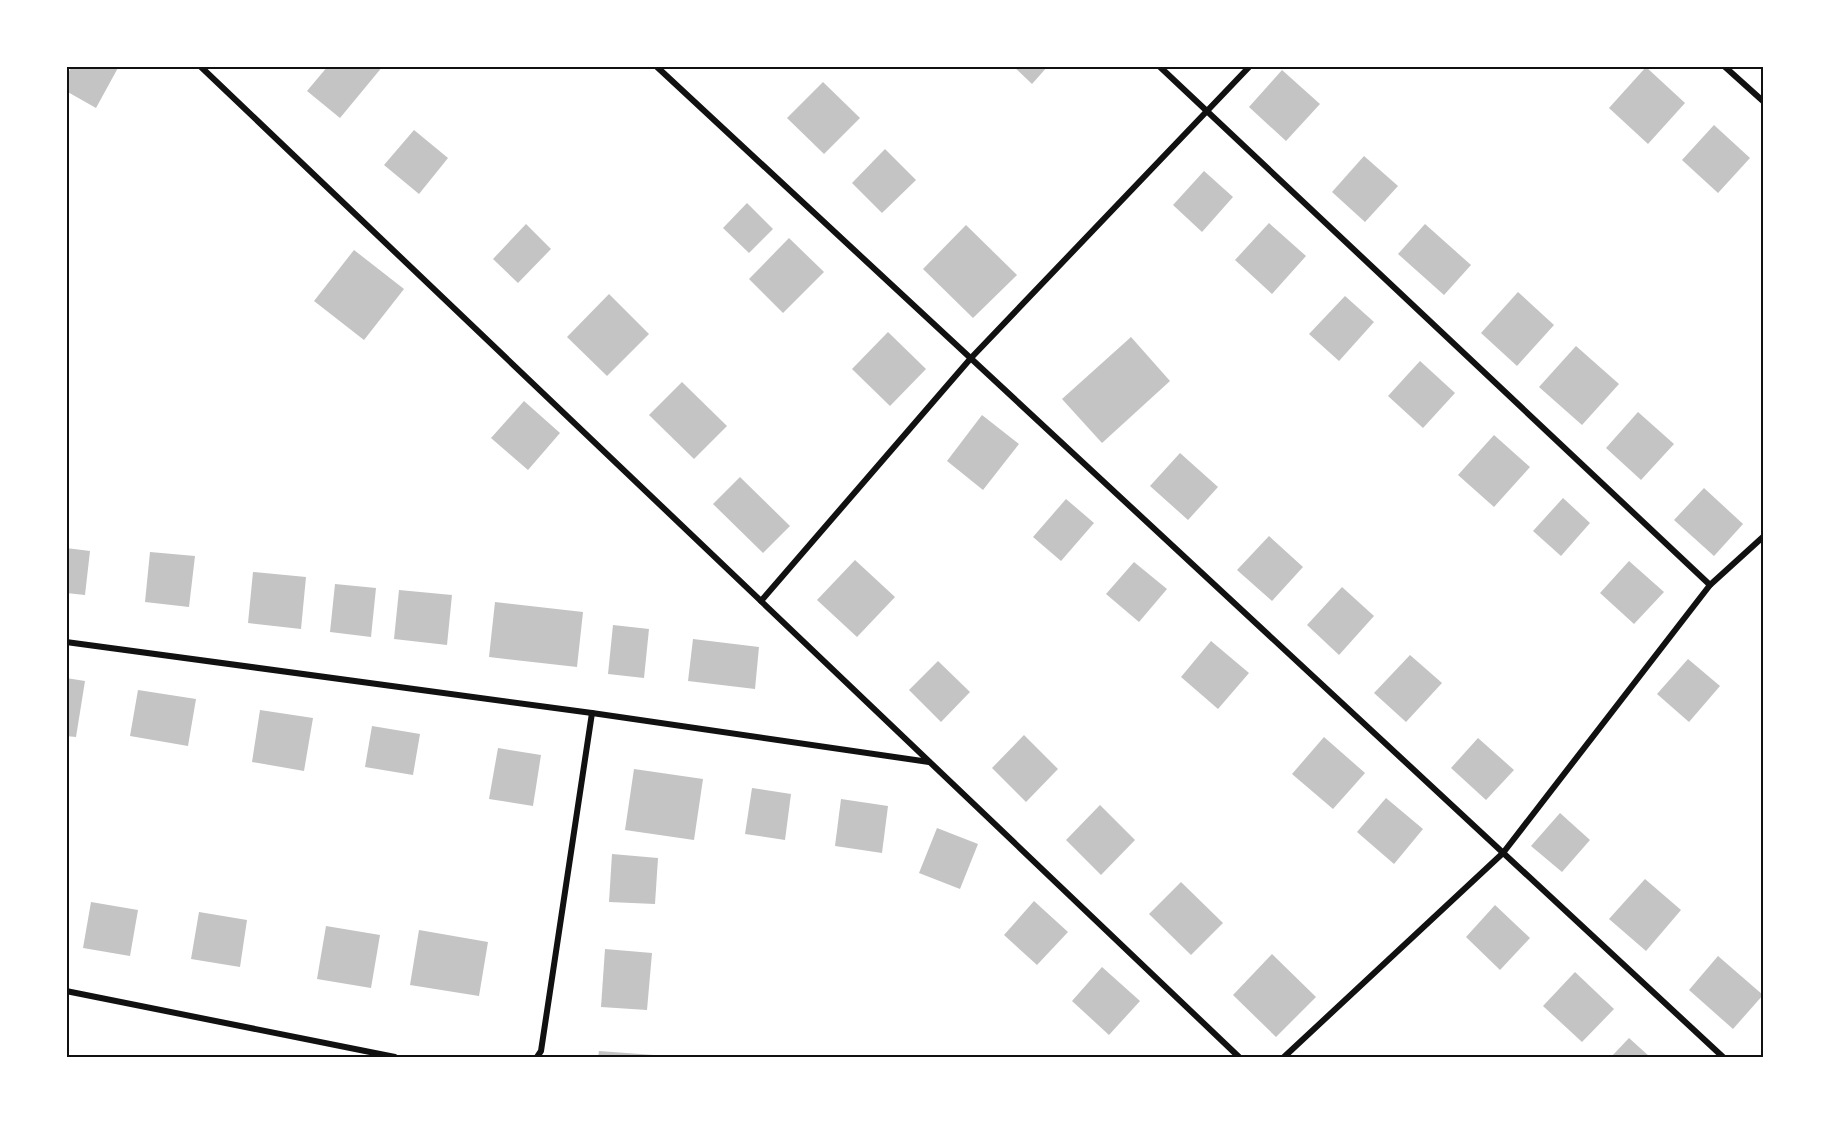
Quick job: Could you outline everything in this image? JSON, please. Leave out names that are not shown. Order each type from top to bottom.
[{"type":"street","points":[[200,66],[1239,1057]]},
{"type":"street","points":[[656,66],[1723,1057]]},
{"type":"street","points":[[1159,66],[1710,585]]},
{"type":"street","points":[[761,601],[971,358],[1250,66]]},
{"type":"street","points":[[1724,66],[1764,102]]},
{"type":"street","points":[[1284,1057],[1503,853],[1710,585],[1764,536]]},
{"type":"street","points":[[66,642],[592,713],[929,762]]},
{"type":"street","points":[[537,1057],[541,1051],[592,713]]},
{"type":"street","points":[[66,991],[395,1057]]},
{"type":"building","points":[[72,66],[119,66],[96,108],[66,91],[66,77]]},
{"type":"building","points":[[328,66],[383,66],[340,118],[307,91]]},
{"type":"building","points":[[1013,66],[1048,66],[1032,84]]},
{"type":"building","points":[[1646,67],[1685,103],[1648,144],[1609,108]]},
{"type":"building","points":[[1282,70],[1320,104],[1286,141],[1249,107]]},
{"type":"building","points":[[823,82],[860,118],[824,154],[787,118]]},
{"type":"building","points":[[1714,125],[1750,158],[1718,193],[1682,160]]},
{"type":"building","points":[[414,130],[448,158],[419,194],[384,165]]},
{"type":"building","points":[[885,149],[916,180],[882,213],[852,183]]},
{"type":"building","points":[[1364,156],[1398,186],[1365,222],[1332,192]]},
{"type":"building","points":[[1204,171],[1233,197],[1202,232],[1173,205]]},
{"type":"building","points":[[747,203],[773,229],[749,253],[723,228]]},
{"type":"building","points":[[1269,223],[1306,256],[1272,294],[1235,260]]},
{"type":"building","points":[[526,224],[551,249],[518,283],[493,259]]},
{"type":"building","points":[[1425,224],[1471,265],[1444,295],[1398,254]]},
{"type":"building","points":[[966,225],[1017,275],[973,318],[923,269]]},
{"type":"building","points":[[789,238],[824,272],[783,313],[749,279]]},
{"type":"building","points":[[354,250],[404,289],[364,340],[314,301]]},
{"type":"building","points":[[1518,292],[1554,325],[1517,366],[1481,333]]},
{"type":"building","points":[[609,294],[649,334],[607,376],[567,337]]},
{"type":"building","points":[[1345,296],[1374,322],[1339,361],[1309,334]]},
{"type":"building","points":[[888,332],[926,369],[890,406],[852,369]]},
{"type":"building","points":[[1131,337],[1170,381],[1102,443],[1062,399]]},
{"type":"building","points":[[1576,346],[1619,384],[1582,425],[1539,387]]},
{"type":"building","points":[[1420,361],[1455,393],[1423,428],[1388,396]]},
{"type":"building","points":[[682,382],[727,426],[694,459],[649,415]]},
{"type":"building","points":[[524,401],[560,433],[528,470],[491,438]]},
{"type":"building","points":[[1638,412],[1674,444],[1641,480],[1606,448]]},
{"type":"building","points":[[982,415],[1019,444],[983,490],[947,461]]},
{"type":"building","points":[[1494,435],[1530,467],[1494,507],[1458,475]]},
{"type":"building","points":[[1180,453],[1218,487],[1188,520],[1150,486]]},
{"type":"building","points":[[740,477],[790,526],[763,553],[713,504]]},
{"type":"building","points":[[1704,488],[1743,524],[1714,556],[1674,520]]},
{"type":"building","points":[[1563,498],[1590,523],[1561,556],[1533,531]]},
{"type":"building","points":[[1066,499],[1094,523],[1061,561],[1033,537]]},
{"type":"building","points":[[1269,536],[1303,567],[1272,601],[1237,570]]},
{"type":"building","points":[[66,548],[90,551],[85,595],[66,593]]},
{"type":"building","points":[[150,552],[195,556],[189,607],[145,602]]},
{"type":"building","points":[[855,560],[895,597],[857,637],[817,600]]},
{"type":"building","points":[[1629,561],[1664,592],[1634,624],[1600,593]]},
{"type":"building","points":[[1134,562],[1167,589],[1139,622],[1106,594]]},
{"type":"building","points":[[253,572],[306,577],[301,629],[248,623]]},
{"type":"building","points":[[335,584],[376,588],[371,637],[330,632]]},
{"type":"building","points":[[1342,587],[1374,616],[1339,655],[1307,625]]},
{"type":"building","points":[[399,590],[452,595],[447,645],[394,639]]},
{"type":"building","points":[[495,602],[583,612],[577,667],[489,657]]},
{"type":"building","points":[[613,625],[649,629],[644,678],[608,674]]},
{"type":"building","points":[[693,639],[759,647],[755,689],[688,681]]},
{"type":"building","points":[[1211,641],[1249,673],[1218,709],[1181,677]]},
{"type":"building","points":[[1410,655],[1442,683],[1406,722],[1374,693]]},
{"type":"building","points":[[1688,659],[1720,686],[1689,722],[1657,694]]},
{"type":"building","points":[[938,661],[970,692],[941,722],[909,690]]},
{"type":"building","points":[[66,678],[85,681],[76,737],[66,736]]},
{"type":"building","points":[[138,690],[196,699],[188,746],[130,736]]},
{"type":"building","points":[[260,710],[313,718],[304,771],[252,762]]},
{"type":"building","points":[[372,726],[420,734],[413,775],[365,767]]},
{"type":"building","points":[[1024,735],[1058,769],[1026,802],[992,768]]},
{"type":"building","points":[[1324,737],[1365,773],[1333,809],[1292,774]]},
{"type":"building","points":[[1478,738],[1514,770],[1486,800],[1451,768]]},
{"type":"building","points":[[498,748],[541,755],[533,806],[489,799]]},
{"type":"building","points":[[634,769],[703,779],[694,840],[625,830]]},
{"type":"building","points":[[752,788],[791,794],[785,840],[745,834]]},
{"type":"building","points":[[1386,798],[1423,829],[1394,864],[1357,832]]},
{"type":"building","points":[[841,799],[888,806],[882,853],[835,846]]},
{"type":"building","points":[[1100,805],[1135,840],[1101,875],[1066,840]]},
{"type":"building","points":[[1560,813],[1590,840],[1562,872],[1531,846]]},
{"type":"building","points":[[937,828],[978,844],[960,889],[919,873]]},
{"type":"building","points":[[612,854],[658,858],[655,904],[609,902]]},
{"type":"building","points":[[1645,879],[1681,910],[1646,951],[1609,919]]},
{"type":"building","points":[[1181,882],[1223,923],[1191,955],[1149,914]]},
{"type":"building","points":[[1034,901],[1068,932],[1037,965],[1004,935]]},
{"type":"building","points":[[91,902],[138,910],[130,956],[83,948]]},
{"type":"building","points":[[1495,905],[1530,938],[1500,970],[1466,937]]},
{"type":"building","points":[[199,912],[247,920],[240,967],[191,959]]},
{"type":"building","points":[[326,926],[380,935],[371,988],[317,979]]},
{"type":"building","points":[[419,930],[488,942],[479,996],[410,985]]},
{"type":"building","points":[[605,949],[652,953],[647,1010],[601,1007]]},
{"type":"building","points":[[1272,954],[1316,997],[1276,1037],[1233,995]]},
{"type":"building","points":[[1718,956],[1763,995],[1733,1029],[1689,990]]},
{"type":"building","points":[[1102,967],[1140,1001],[1109,1035],[1072,1001]]},
{"type":"building","points":[[1575,972],[1614,1009],[1582,1042],[1543,1006]]},
{"type":"building","points":[[1629,1038],[1650,1057],[1611,1057]]},
{"type":"building","points":[[599,1051],[654,1055],[654,1057],[598,1057]]}]
